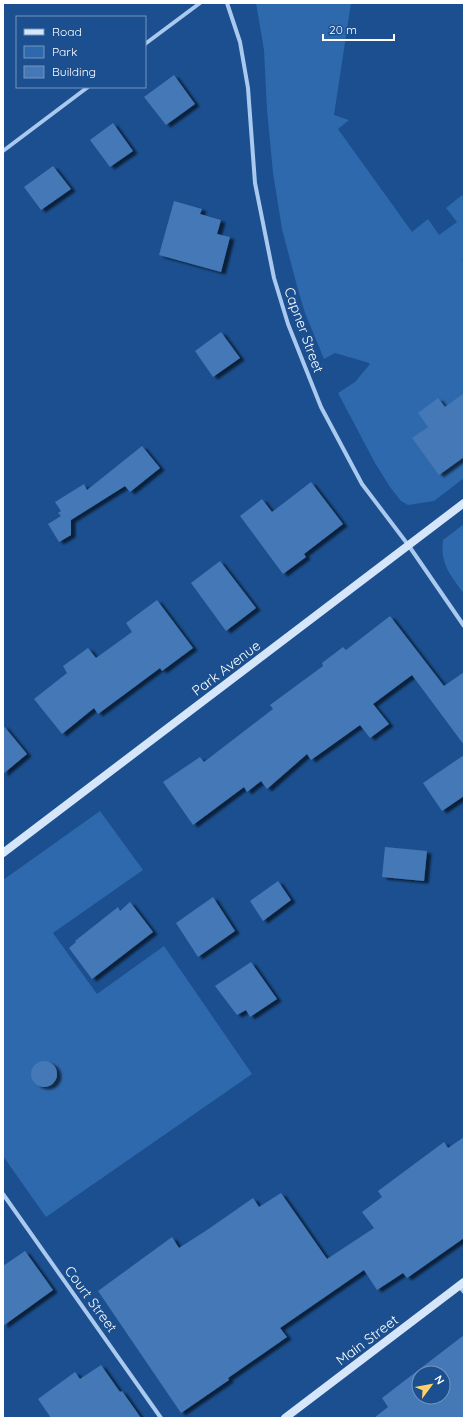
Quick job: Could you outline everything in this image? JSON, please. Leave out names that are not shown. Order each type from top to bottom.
[{"type":"street","points":[[146,43],[200,3]]},
{"type":"street","name":"Capner Street","points":[[227,3],[240,42],[248,88],[255,183],[274,278],[288,324],[322,407],[362,484],[464,626]]},
{"type":"street","points":[[3,151],[87,88]]},
{"type":"street","name":"Park Avenue","points":[[3,852],[464,503]]},
{"type":"street","name":"Court Street","points":[[3,1194],[161,1418]]},
{"type":"street","name":"Main Street","points":[[285,1418],[462,1287]]},
{"type":"green space","points":[[256,3],[351,3],[334,115],[349,120],[338,129],[412,232],[428,219],[439,235],[457,222],[446,208],[462,195],[464,198],[464,258],[460,262],[464,259],[464,478],[434,501],[408,505],[401,501],[390,487],[375,463],[338,393],[355,382],[370,364],[335,353],[324,359],[305,313],[282,229],[273,173],[267,110],[264,50]]},
{"type":"green space","points":[[464,524],[464,594],[445,563],[443,556],[443,540]]},
{"type":"green space","points":[[100,811],[143,870],[53,933],[97,994],[164,946],[252,1074],[46,1217],[3,1156],[3,880]]},
{"type":"building","points":[[174,75],[195,104],[166,125],[144,97]]},
{"type":"building","points":[[113,123],[133,151],[110,167],[90,140]]},
{"type":"building","points":[[53,166],[71,189],[41,210],[24,187]]},
{"type":"building","points":[[174,201],[202,209],[200,214],[221,220],[217,234],[230,237],[221,272],[159,255]]},
{"type":"building","points":[[221,332],[240,358],[213,377],[195,351]]},
{"type":"building","points":[[464,393],[464,457],[439,475],[412,438],[428,427],[418,413],[438,398],[445,407]]},
{"type":"building","points":[[142,446],[160,468],[130,492],[125,486],[71,520],[71,535],[59,542],[48,524],[61,516],[58,513],[61,511],[55,502],[84,484],[87,490]]},
{"type":"building","points":[[311,482],[343,524],[304,554],[306,557],[283,574],[240,516],[262,499],[272,512]]},
{"type":"building","points":[[220,561],[256,608],[226,631],[191,583]]},
{"type":"building","points":[[157,600],[193,648],[162,671],[160,668],[98,714],[94,708],[62,734],[34,699],[67,673],[63,666],[88,648],[96,658],[132,632],[126,623]]},
{"type":"building","points":[[390,616],[444,686],[464,672],[464,745],[412,675],[373,704],[389,724],[370,738],[360,725],[311,760],[307,754],[267,789],[261,781],[247,792],[244,787],[193,825],[163,782],[200,757],[204,762],[273,709],[270,705],[323,666],[322,663],[343,647],[346,650]]},
{"type":"building","points":[[3,725],[27,754],[3,774]]},
{"type":"building","points":[[464,755],[464,796],[442,811],[423,783]]},
{"type":"building","points":[[385,847],[427,851],[424,881],[382,877]]},
{"type":"building","points":[[278,881],[291,900],[263,921],[250,901]]},
{"type":"building","points":[[213,897],[235,931],[198,957],[176,923]]},
{"type":"building","points":[[130,902],[153,932],[92,979],[69,948],[76,942],[75,941],[118,907],[120,911]]},
{"type":"building","points":[[251,962],[277,999],[250,1017],[246,1010],[237,1015],[215,986]]},
{"type":"building","points":[[44,1061],[53,1065],[57,1074],[53,1083],[44,1087],[35,1083],[31,1074],[35,1065]]},
{"type":"building","points":[[464,1137],[464,1238],[407,1278],[403,1273],[377,1290],[364,1270],[280,1328],[287,1337],[181,1413],[98,1291],[172,1237],[179,1248],[253,1198],[259,1207],[281,1193],[327,1259],[374,1228],[362,1212],[382,1197],[378,1191],[444,1142],[448,1148]]},
{"type":"building","points":[[25,1251],[53,1290],[3,1326],[3,1266]]},
{"type":"building","points":[[464,1335],[464,1418],[374,1418],[388,1407],[382,1398],[411,1376],[411,1405],[451,1405],[451,1365],[425,1365]]},
{"type":"building","points":[[101,1365],[141,1418],[51,1418],[38,1399],[75,1372],[80,1379]]}]
